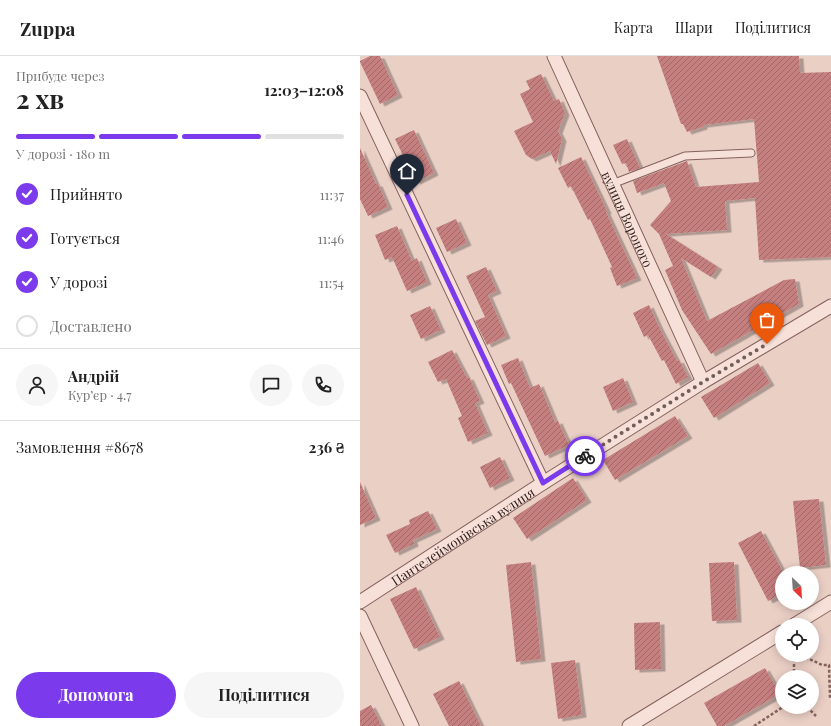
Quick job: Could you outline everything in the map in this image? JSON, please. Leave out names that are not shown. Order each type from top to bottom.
[{"type":"street","name":"вулиця Вороного","points":[[554,56],[703,382]]},
{"type":"street","points":[[360,96],[543,483]]},
{"type":"street","name":"Пантелеймонівська вулиця","points":[[360,602],[543,483],[703,382],[831,306]]},
{"type":"street","points":[[805,618],[831,602]]},
{"type":"street","points":[[360,616],[412,726]]},
{"type":"street","points":[[629,726],[775,636]]},
{"type":"lane","points":[[612,184],[685,156],[751,153]]},
{"type":"path","points":[[816,662],[822,665],[829,665],[830,698]]},
{"type":"path","points":[[754,726],[775,712]]},
{"type":"building","points":[[370,56],[380,56],[398,95],[380,104],[360,62]]},
{"type":"building","points":[[657,56],[799,56],[800,73],[831,72],[831,257],[759,260],[755,198],[725,201],[727,230],[666,234],[718,267],[711,277],[681,258],[707,321],[784,280],[795,279],[799,304],[711,354],[682,310],[665,270],[673,266],[659,234],[650,225],[671,201],[664,183],[637,193],[633,181],[687,161],[696,187],[759,182],[754,119],[703,125],[703,127],[687,132],[683,124],[681,124]]},
{"type":"building","points":[[541,74],[554,101],[559,99],[565,113],[558,131],[562,139],[556,164],[550,151],[532,159],[526,155],[514,131],[533,122],[520,94],[530,89],[526,81]]},
{"type":"building","points":[[414,130],[434,173],[416,182],[395,139]]},
{"type":"building","points":[[627,139],[640,168],[629,172],[626,163],[622,164],[613,145]]},
{"type":"building","points":[[360,148],[388,207],[368,216],[360,199]]},
{"type":"building","points":[[581,157],[637,278],[617,286],[610,268],[612,267],[590,219],[588,220],[571,186],[568,188],[558,168]]},
{"type":"building","points":[[456,219],[467,243],[447,252],[436,228]]},
{"type":"building","points":[[397,226],[412,261],[417,258],[427,282],[407,291],[392,257],[385,260],[375,235]]},
{"type":"building","points":[[486,267],[497,291],[488,295],[506,336],[487,345],[475,321],[485,317],[466,276]]},
{"type":"building","points":[[649,305],[677,361],[679,360],[688,377],[676,384],[664,360],[662,361],[648,335],[644,337],[633,313]]},
{"type":"building","points":[[430,306],[441,330],[421,339],[410,315]]},
{"type":"building","points":[[452,350],[467,378],[469,377],[480,401],[475,403],[488,433],[468,442],[458,418],[462,416],[446,379],[438,382],[428,362]]},
{"type":"building","points":[[518,358],[530,388],[539,384],[555,422],[558,421],[569,445],[545,456],[501,365]]},
{"type":"building","points":[[758,363],[770,383],[714,418],[701,397]]},
{"type":"building","points":[[623,378],[633,402],[613,411],[603,387]]},
{"type":"building","points":[[675,416],[688,436],[615,480],[603,460]]},
{"type":"building","points":[[500,457],[510,478],[490,488],[480,467]]},
{"type":"building","points":[[573,478],[587,500],[527,539],[513,518]]},
{"type":"building","points":[[360,482],[376,518],[360,525]]},
{"type":"building","points":[[819,499],[826,565],[800,566],[793,501]]},
{"type":"building","points":[[428,511],[437,529],[413,540],[414,544],[395,553],[386,535],[410,524],[409,520]]},
{"type":"building","points":[[761,531],[780,566],[775,566],[775,598],[768,601],[738,543]]},
{"type":"building","points":[[531,562],[541,659],[516,662],[506,565]]},
{"type":"building","points":[[734,562],[737,620],[712,621],[709,563]]},
{"type":"building","points":[[416,587],[440,637],[414,649],[390,599]]},
{"type":"building","points":[[660,622],[661,669],[635,670],[634,623]]},
{"type":"building","points":[[575,660],[582,715],[558,719],[551,663]]},
{"type":"building","points":[[765,668],[775,685],[775,697],[724,726],[717,726],[704,703]]},
{"type":"building","points":[[459,681],[481,726],[449,726],[433,694]]},
{"type":"building","points":[[371,705],[382,726],[360,726],[360,711]]},
{"type":"way so far","points":[[585,456],[767,344]]},
{"type":"route","points":[[407,195],[543,483],[585,456]]}]
